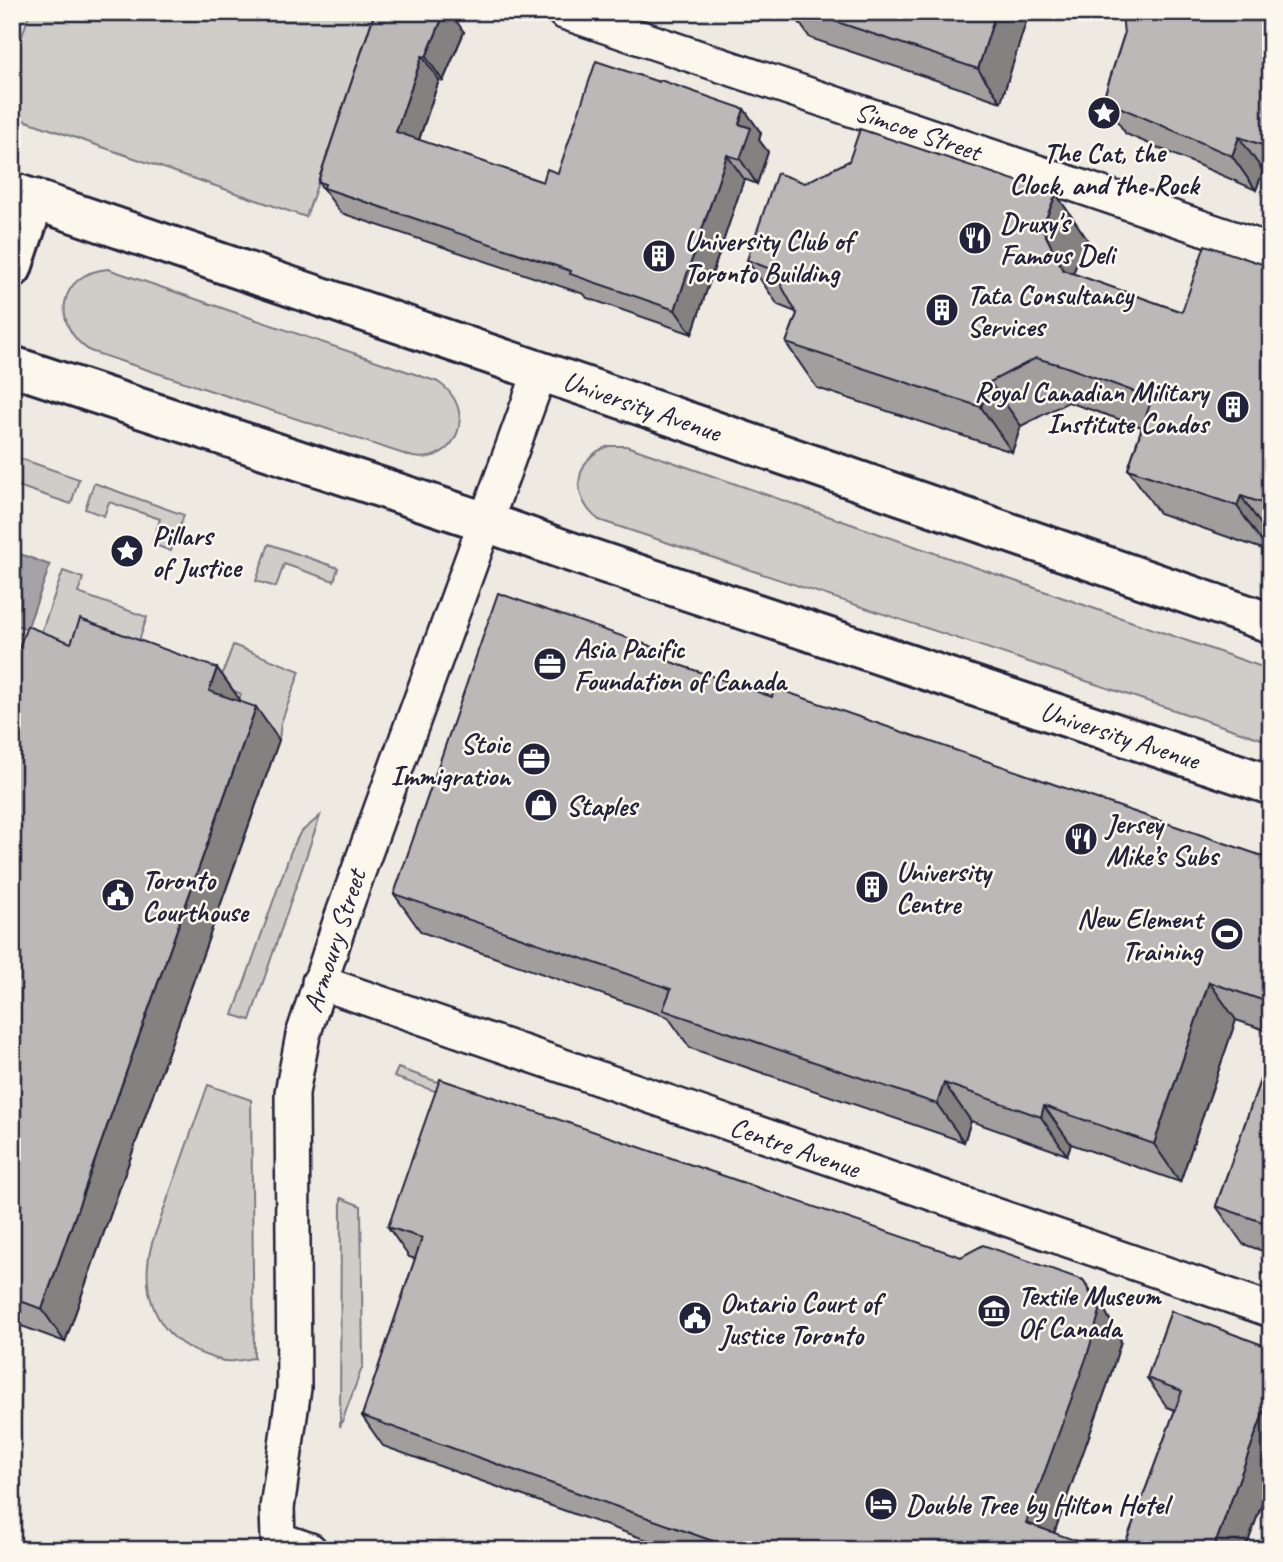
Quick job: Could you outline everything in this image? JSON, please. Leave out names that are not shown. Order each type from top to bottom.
[{"type":"main road","points":[[12,268],[24,195]]},
{"type":"main road","name":"University Avenue","points":[[24,195],[1271,623]]},
{"type":"main road","name":"University Avenue","points":[[12,366],[1271,785]]},
{"type":"street","name":"Simcoe Street","points":[[564,12],[1271,251]]},
{"type":"street","name":"Armoury Street","points":[[310,1550],[278,1539],[277,1508],[294,1388],[292,1093],[303,1035],[382,801],[540,372]]},
{"type":"street","name":"Centre Avenue","points":[[319,982],[1271,1310]]},
{"type":"shaded area","points":[[30,12],[377,12],[306,217],[12,116],[12,66]]},
{"type":"shaded area","points":[[108,269],[438,382],[451,393],[458,406],[460,420],[457,433],[451,444],[441,452],[428,457],[413,457],[90,351],[77,340],[69,328],[65,302],[78,280]]},
{"type":"shaded area","points":[[609,446],[626,446],[638,450],[1271,670],[1271,742],[599,520],[583,501],[580,479],[588,460]]},
{"type":"shaded area","points":[[16,457],[79,479],[71,504],[12,484],[12,466]]},
{"type":"shaded area","points":[[94,483],[184,515],[171,551],[152,544],[160,519],[109,502],[104,516],[85,509]]},
{"type":"shaded area","points":[[269,544],[338,568],[334,581],[284,564],[276,587],[256,581]]},
{"type":"shaded area","points":[[12,551],[50,565],[27,629],[12,624]]},
{"type":"shaded area","points":[[63,571],[83,578],[78,593],[147,617],[134,655],[35,650]]},
{"type":"shaded area","points":[[233,645],[300,671],[281,723],[279,740],[232,724],[241,694],[219,684]]},
{"type":"shaded area","points":[[320,816],[250,1020],[233,1015],[291,851],[300,833]]},
{"type":"shaded area","points":[[398,1068],[495,1102],[493,1111],[394,1077]]},
{"type":"shaded area","points":[[208,1085],[251,1100],[254,1358],[236,1361],[224,1361],[205,1355],[174,1337],[155,1311],[148,1278],[152,1243]]},
{"type":"shaded area","points":[[341,1198],[361,1206],[363,1365],[340,1427]]},
{"type":"shaded area","points":[[12,1538],[52,1550],[12,1550]]},
{"type":"building","points":[[375,12],[445,12],[426,57],[422,56],[396,132],[543,182],[547,169],[558,173],[596,61],[744,109],[739,124],[751,128],[740,159],[727,155],[675,310],[570,274],[571,271],[324,188],[325,184],[318,182]]},
{"type":"building","points":[[807,12],[996,12],[978,69]]},
{"type":"building","points":[[1122,12],[1271,12],[1271,148],[1239,137],[1232,156],[1103,100],[1124,35]]},
{"type":"building","points":[[860,129],[1056,194],[1042,228],[1063,270],[1182,312],[1205,245],[1271,267],[1271,506],[1241,496],[1237,506],[1128,469],[1152,398],[1064,366],[1036,358],[990,382],[981,407],[786,343],[797,314],[773,270],[747,260],[777,173],[805,183],[849,161]]},
{"type":"building","points":[[498,593],[662,650],[659,658],[772,697],[775,688],[1271,859],[1271,1003],[1209,982],[1154,1144],[1044,1106],[1041,1117],[944,1083],[937,1104],[663,1010],[671,989],[394,894]]},
{"type":"building","name":"Toronto Courthouse","points":[[80,619],[217,668],[209,691],[256,707],[42,1309],[12,1298],[12,667],[27,626],[71,643]]},
{"type":"building","points":[[1271,1049],[1271,1225],[1216,1206]]},
{"type":"building","name":"Ontario Court of Justice Toronto","points":[[440,1079],[961,1257],[983,1245],[1083,1280],[1100,1311],[1087,1356],[1026,1523],[1080,1542],[1077,1550],[738,1550],[362,1416],[422,1238],[388,1227]]},
{"type":"building","points":[[1171,1311],[1271,1348],[1271,1392],[1213,1550],[1123,1550],[1182,1391],[1147,1378]]},
{"type":"place","name":"The Cat, the Clock, and the Rock","points":[[1104,113]]},
{"type":"place","name":"Druxy's Famous Deli","points":[[975,238]]},
{"type":"place","name":"University Club of Toronto Building","points":[[659,256]]},
{"type":"place","name":"Tata Consultancy Services","points":[[942,310]]},
{"type":"place","name":"Royal Canadian Military Institute Condos","points":[[1233,407]]},
{"type":"place","name":"Pillars of Justice","points":[[127,551]]},
{"type":"place","name":"Asia Pacific Foundation of Canada","points":[[550,664]]},
{"type":"place","name":"Stoic Immigration","points":[[534,759]]},
{"type":"place","name":"Staples","points":[[541,805]]},
{"type":"place","name":"Jersey Mike’s Subs","points":[[1081,839]]},
{"type":"place","name":"University Centre","points":[[872,887]]},
{"type":"place","name":"Toronto Courthouse","points":[[118,895]]},
{"type":"place","name":"New Element Training","points":[[1227,934]]},
{"type":"place","name":"Textile Museum Of Canada","points":[[994,1311]]},
{"type":"place","name":"Ontario Court of Justice Toronto","points":[[695,1318]]},
{"type":"place","name":"Double Tree by Hilton Hotel","points":[[881,1504]]}]
